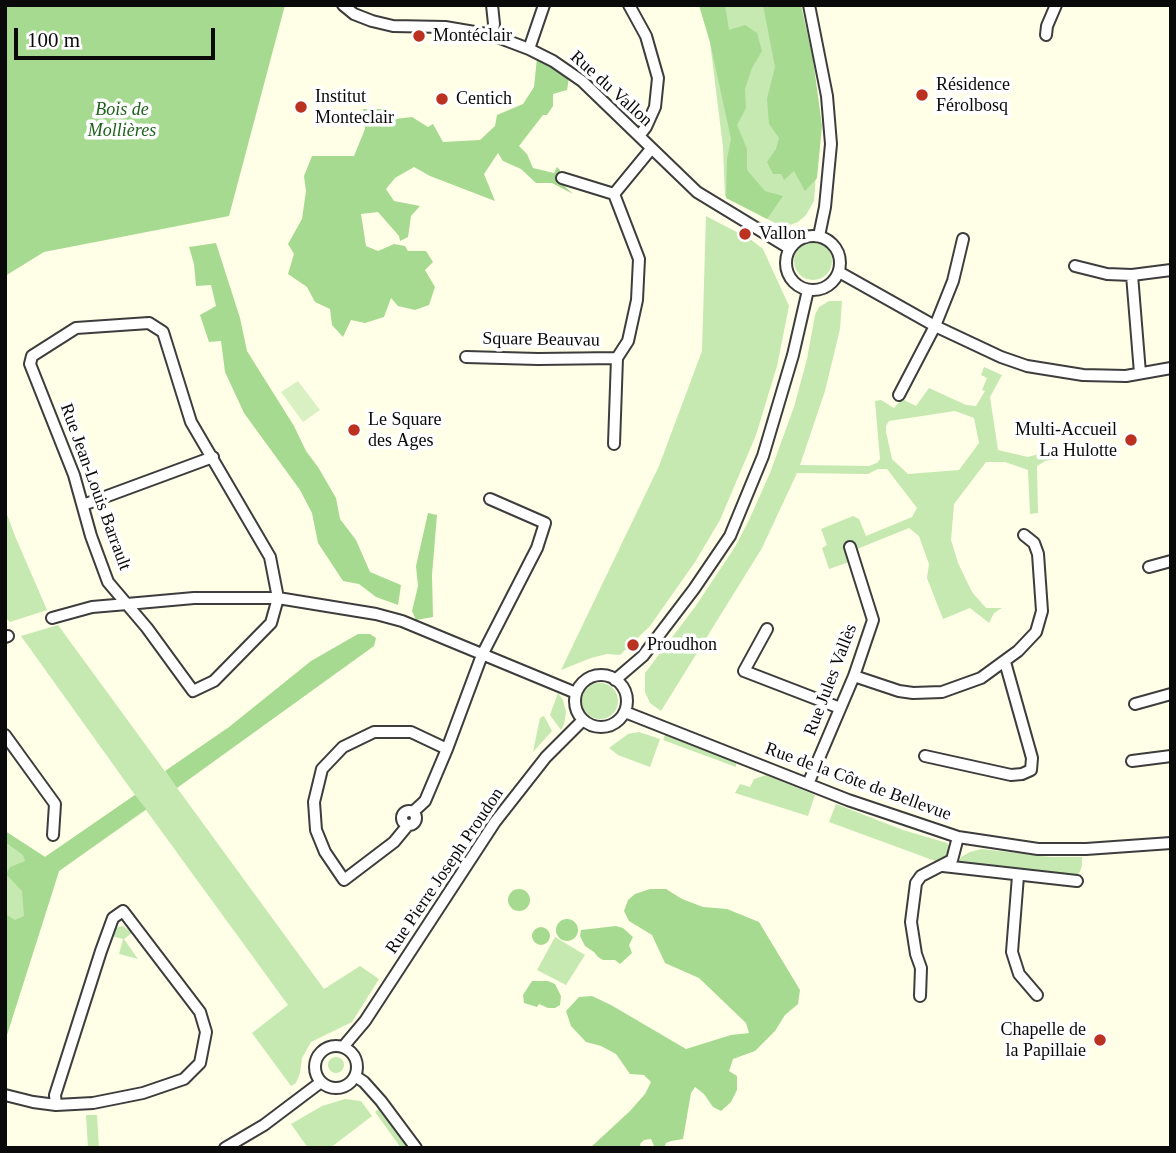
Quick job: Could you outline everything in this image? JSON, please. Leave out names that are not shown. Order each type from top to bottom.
[{"type":"street","name":"Rue du Vallon","points":[[343,5],[354,14],[393,26],[445,27],[492,35],[554,61],[582,81],[697,192],[789,248]]},
{"type":"street","points":[[492,5],[492,35]]},
{"type":"street","points":[[529,49],[544,5]]},
{"type":"street","points":[[629,5],[646,36],[657,78],[655,107],[639,136]]},
{"type":"street","points":[[809,5],[827,96],[831,144],[825,207],[819,236]]},
{"type":"street","points":[[1046,35],[1056,5]]},
{"type":"street","points":[[562,178],[614,194],[651,149]]},
{"type":"street","name":"Square Beauvau","points":[[614,194],[639,259],[637,300],[628,341],[617,358],[614,444]]},
{"type":"street","points":[[819,236],[836,247],[841,263],[839,272],[829,286],[808,290],[793,282],[785,265],[789,248],[801,238],[819,236]]},
{"type":"street","points":[[899,395],[935,326],[953,281],[963,239]]},
{"type":"street","points":[[1075,266],[1107,274],[1132,275],[1171,270]]},
{"type":"street","points":[[839,272],[935,326],[1001,357],[1027,366],[1083,375],[1126,376],[1171,368]]},
{"type":"street","points":[[1132,275],[1140,373]]},
{"type":"street","points":[[615,680],[643,656],[695,589],[730,536],[763,456],[793,355],[808,290]]},
{"type":"street","name":"Rue Jean-Louis Barrault","points":[[149,323],[163,332],[191,422],[270,557],[278,598],[271,623],[214,681],[193,691],[108,582],[83,505],[41,387],[30,364],[32,356],[76,328],[149,323]]},
{"type":"street","name":"Square Beauvau","points":[[466,356],[617,358]]},
{"type":"street","points":[[83,505],[213,457]]},
{"type":"street","points":[[447,749],[411,732],[374,732],[343,747],[322,769],[314,802],[316,830],[344,880],[394,842],[415,820],[413,812],[425,801],[447,749],[482,655],[537,548],[545,523],[490,499]]},
{"type":"street","points":[[854,676],[899,691],[928,693],[969,684],[1004,662],[1030,640],[1040,623],[1042,611],[1038,554],[1034,543],[1024,535]]},
{"type":"street","name":"Rue Jules Vallès","points":[[808,784],[854,676],[873,620],[850,547]]},
{"type":"street","points":[[1149,567],[1171,561]]},
{"type":"street","points":[[52,618],[92,607],[194,598],[278,598],[389,618],[433,633],[576,693]]},
{"type":"street","points":[[767,629],[744,671],[840,708]]},
{"type":"street","points":[[925,757],[1011,775],[1031,770],[1032,758],[1004,662]]},
{"type":"street","points":[[603,675],[615,680],[623,689],[625,712],[616,723],[606,728],[592,726],[577,712],[576,693],[581,683],[592,676],[603,675]]},
{"type":"street","points":[[1135,704],[1171,694]]},
{"type":"street","name":"Rue de la Côte de Bellevue","points":[[625,712],[859,804],[958,837],[1038,849],[1086,849],[1171,843]]},
{"type":"street","name":"Rue Pierre Joseph Proudon","points":[[342,1047],[365,1021],[495,822],[546,757],[583,720]]},
{"type":"street","points":[[5,735],[55,804],[53,835]]},
{"type":"street","points":[[1132,761],[1171,756]]},
{"type":"street","points":[[920,996],[921,968],[911,911],[916,883],[921,876],[953,860],[958,837]]},
{"type":"street","points":[[943,866],[1077,881]]},
{"type":"street","points":[[1018,876],[1012,952],[1019,974],[1037,995]]},
{"type":"street","points":[[5,1095],[56,1105],[93,1103],[143,1093],[184,1079],[200,1063],[206,1032],[200,1012],[123,911],[113,918],[55,1095],[56,1105]]},
{"type":"street","points":[[334,1046],[342,1047],[354,1057],[357,1069],[355,1076],[342,1087],[327,1086],[321,1082],[315,1065],[320,1053],[334,1046]]},
{"type":"street","points":[[355,1076],[382,1101],[416,1148]]},
{"type":"street","points":[[225,1148],[264,1125],[321,1082]]},
{"type":"green space","name":"Bois de Mollières","points":[[5,5],[285,5],[229,216],[44,252],[5,276]]},
{"type":"green space","points":[[699,5],[795,5],[819,130],[814,201],[806,215],[798,222],[790,225],[775,223],[725,196],[723,147],[710,42]]},
{"type":"green space","points":[[699,5],[725,5],[729,30],[745,25],[757,33],[762,51],[752,68],[745,89],[746,108],[737,125],[747,149],[747,170],[765,191],[783,196],[767,219],[726,198],[727,159],[731,139],[710,42]]},
{"type":"green space","points":[[763,5],[801,5],[813,59],[822,126],[817,178],[805,191],[794,171],[784,180],[781,174],[773,174],[767,162],[776,149],[779,138],[769,124],[767,99],[775,67]]},
{"type":"green space","points":[[537,58],[569,78],[567,90],[553,94],[553,106],[519,146],[527,154],[533,168],[554,173],[557,167],[560,170],[559,181],[573,194],[552,183],[536,183],[521,169],[503,161],[498,153],[484,174],[495,201],[430,176],[414,167],[395,178],[386,189],[394,201],[420,206],[411,216],[408,237],[400,241],[399,236],[378,212],[361,214],[366,246],[378,251],[394,244],[405,246],[408,251],[426,251],[433,262],[425,270],[435,287],[429,305],[415,310],[398,306],[391,298],[384,317],[365,323],[351,320],[343,337],[332,325],[330,309],[315,302],[307,287],[288,274],[294,254],[288,244],[302,219],[306,191],[304,176],[312,156],[354,156],[365,129],[363,109],[383,109],[395,119],[412,117],[428,127],[433,124],[443,142],[480,140],[495,126],[497,115],[523,104],[534,87]]},
{"type":"green space","points":[[706,216],[750,239],[763,249],[789,306],[777,366],[756,435],[720,520],[695,562],[650,626],[620,655],[607,654],[591,658],[561,670],[659,466],[702,351]]},
{"type":"green space","points":[[813,242],[826,248],[832,261],[826,274],[813,280],[800,274],[794,261],[800,248]]},
{"type":"green space","points":[[216,243],[240,318],[247,351],[336,498],[340,519],[356,540],[370,572],[401,585],[398,605],[376,597],[359,584],[343,581],[318,543],[312,513],[300,490],[244,413],[225,372],[221,341],[209,342],[200,315],[216,306],[211,285],[196,286],[189,247]]},
{"type":"green space","points":[[829,301],[842,301],[840,329],[825,391],[800,465],[869,466],[877,463],[880,459],[875,401],[881,400],[894,408],[902,399],[916,406],[929,388],[966,405],[976,406],[985,391],[982,390],[987,378],[981,375],[984,367],[1002,375],[990,397],[998,450],[1028,457],[1052,450],[1057,459],[1037,466],[1038,513],[1030,514],[1028,470],[1005,462],[986,462],[954,504],[951,540],[958,563],[972,592],[986,608],[1002,608],[994,613],[989,623],[970,608],[943,619],[927,578],[929,564],[919,536],[909,528],[857,549],[854,543],[844,546],[849,562],[829,569],[822,548],[827,545],[821,529],[853,516],[859,519],[866,536],[912,517],[917,508],[887,469],[878,469],[868,474],[797,473],[762,548],[661,711],[650,703],[645,692],[645,673],[695,607],[735,547],[749,520],[770,473],[794,407],[819,307]],"holes":[[[955,411],[974,418],[979,443],[959,470],[908,474],[892,459],[886,432],[889,421]]]},
{"type":"green space","points":[[298,381],[320,410],[303,422],[281,392]]},
{"type":"green space","points":[[5,509],[47,610],[10,622],[5,617]]},
{"type":"green space","points":[[428,513],[437,515],[432,575],[433,617],[416,620],[412,611],[418,586],[416,566]]},
{"type":"green space","points":[[58,625],[324,989],[360,966],[379,979],[352,1022],[311,1042],[302,1058],[296,1083],[291,1086],[252,1033],[288,1005],[146,810],[59,871],[5,1041],[5,831],[45,857],[135,795],[21,636]]},
{"type":"green space","points":[[358,634],[370,634],[376,638],[374,646],[177,788],[165,771],[229,727],[311,661]]},
{"type":"green space","points":[[600,683],[613,688],[618,701],[613,714],[600,719],[587,714],[582,701],[587,688]]},
{"type":"green space","points":[[558,693],[566,712],[561,730],[550,715]]},
{"type":"green space","points":[[544,716],[552,731],[533,752],[540,718]]},
{"type":"green space","points":[[639,732],[660,739],[650,767],[618,755],[609,748],[628,734]]},
{"type":"green space","points":[[665,735],[736,763],[736,767],[663,740]]},
{"type":"green space","points":[[766,775],[815,795],[808,816],[735,793],[740,784],[750,787],[754,779]]},
{"type":"green space","points":[[135,795],[146,809],[59,871],[5,1041],[5,914],[15,920],[24,916],[22,891],[6,874],[10,867],[25,861],[23,855],[5,842],[5,831],[45,857]]},
{"type":"green space","points":[[836,804],[903,830],[947,843],[950,848],[948,855],[938,862],[829,822]]},
{"type":"green space","points":[[982,849],[1050,857],[1082,857],[1082,865],[1075,877],[963,866],[959,862],[961,857]]},
{"type":"green space","points":[[519,889],[527,892],[530,900],[527,908],[519,911],[511,908],[508,900],[511,892]]},
{"type":"green space","points":[[650,889],[666,889],[703,907],[727,909],[759,922],[800,990],[798,1004],[785,1015],[775,1031],[755,1051],[733,1059],[729,1071],[737,1076],[737,1090],[731,1102],[721,1111],[713,1107],[695,1087],[691,1093],[683,1139],[666,1143],[664,1148],[655,1148],[651,1139],[644,1140],[640,1144],[641,1148],[590,1148],[630,1111],[645,1094],[651,1082],[644,1075],[630,1074],[616,1054],[586,1042],[571,1026],[566,1011],[579,997],[592,996],[611,1005],[686,1049],[731,1035],[749,1033],[746,1023],[699,978],[665,963],[652,935],[629,921],[624,911],[628,900],[635,894]]},
{"type":"green space","points":[[567,919],[575,922],[578,930],[575,938],[567,941],[559,938],[556,930],[559,922]]},
{"type":"green space","points":[[123,926],[132,933],[124,939],[138,959],[119,954],[123,939],[111,936],[115,928]]},
{"type":"green space","points":[[616,926],[623,928],[633,937],[629,945],[632,953],[620,964],[615,960],[598,957],[585,946],[580,936],[581,930]]},
{"type":"green space","points":[[541,927],[547,930],[550,936],[547,942],[541,945],[535,942],[532,936],[535,930]]},
{"type":"green space","points":[[555,937],[585,955],[566,985],[537,970]]},
{"type":"green space","points":[[532,981],[555,984],[561,996],[560,1005],[548,1008],[524,1003],[523,995]]},
{"type":"green space","points":[[333,1057],[339,1057],[344,1065],[342,1071],[333,1073],[328,1068],[328,1062]]},
{"type":"green space","points":[[345,1099],[361,1101],[372,1116],[330,1148],[308,1148],[291,1124],[322,1106]]},
{"type":"green space","points":[[380,1108],[410,1148],[401,1148],[375,1112]]},
{"type":"green space","points":[[86,1115],[97,1115],[99,1148],[88,1148]]},
{"type":"place","name":"Montéclair","points":[[419,36]]},
{"type":"place","name":"Résidence Férolbosq","points":[[922,95]]},
{"type":"place","name":"Centich","points":[[442,99]]},
{"type":"place","name":"Institut Monteclair","points":[[301,107]]},
{"type":"place","name":"Vallon","points":[[745,234]]},
{"type":"place","name":"Le Square des Ages","points":[[354,430]]},
{"type":"place","name":"Multi-Accueil La Hulotte","points":[[1131,440]]},
{"type":"place","name":"Proudhon","points":[[633,645]]},
{"type":"place","name":"Chapelle de la Papillaie","points":[[1100,1040]]}]
